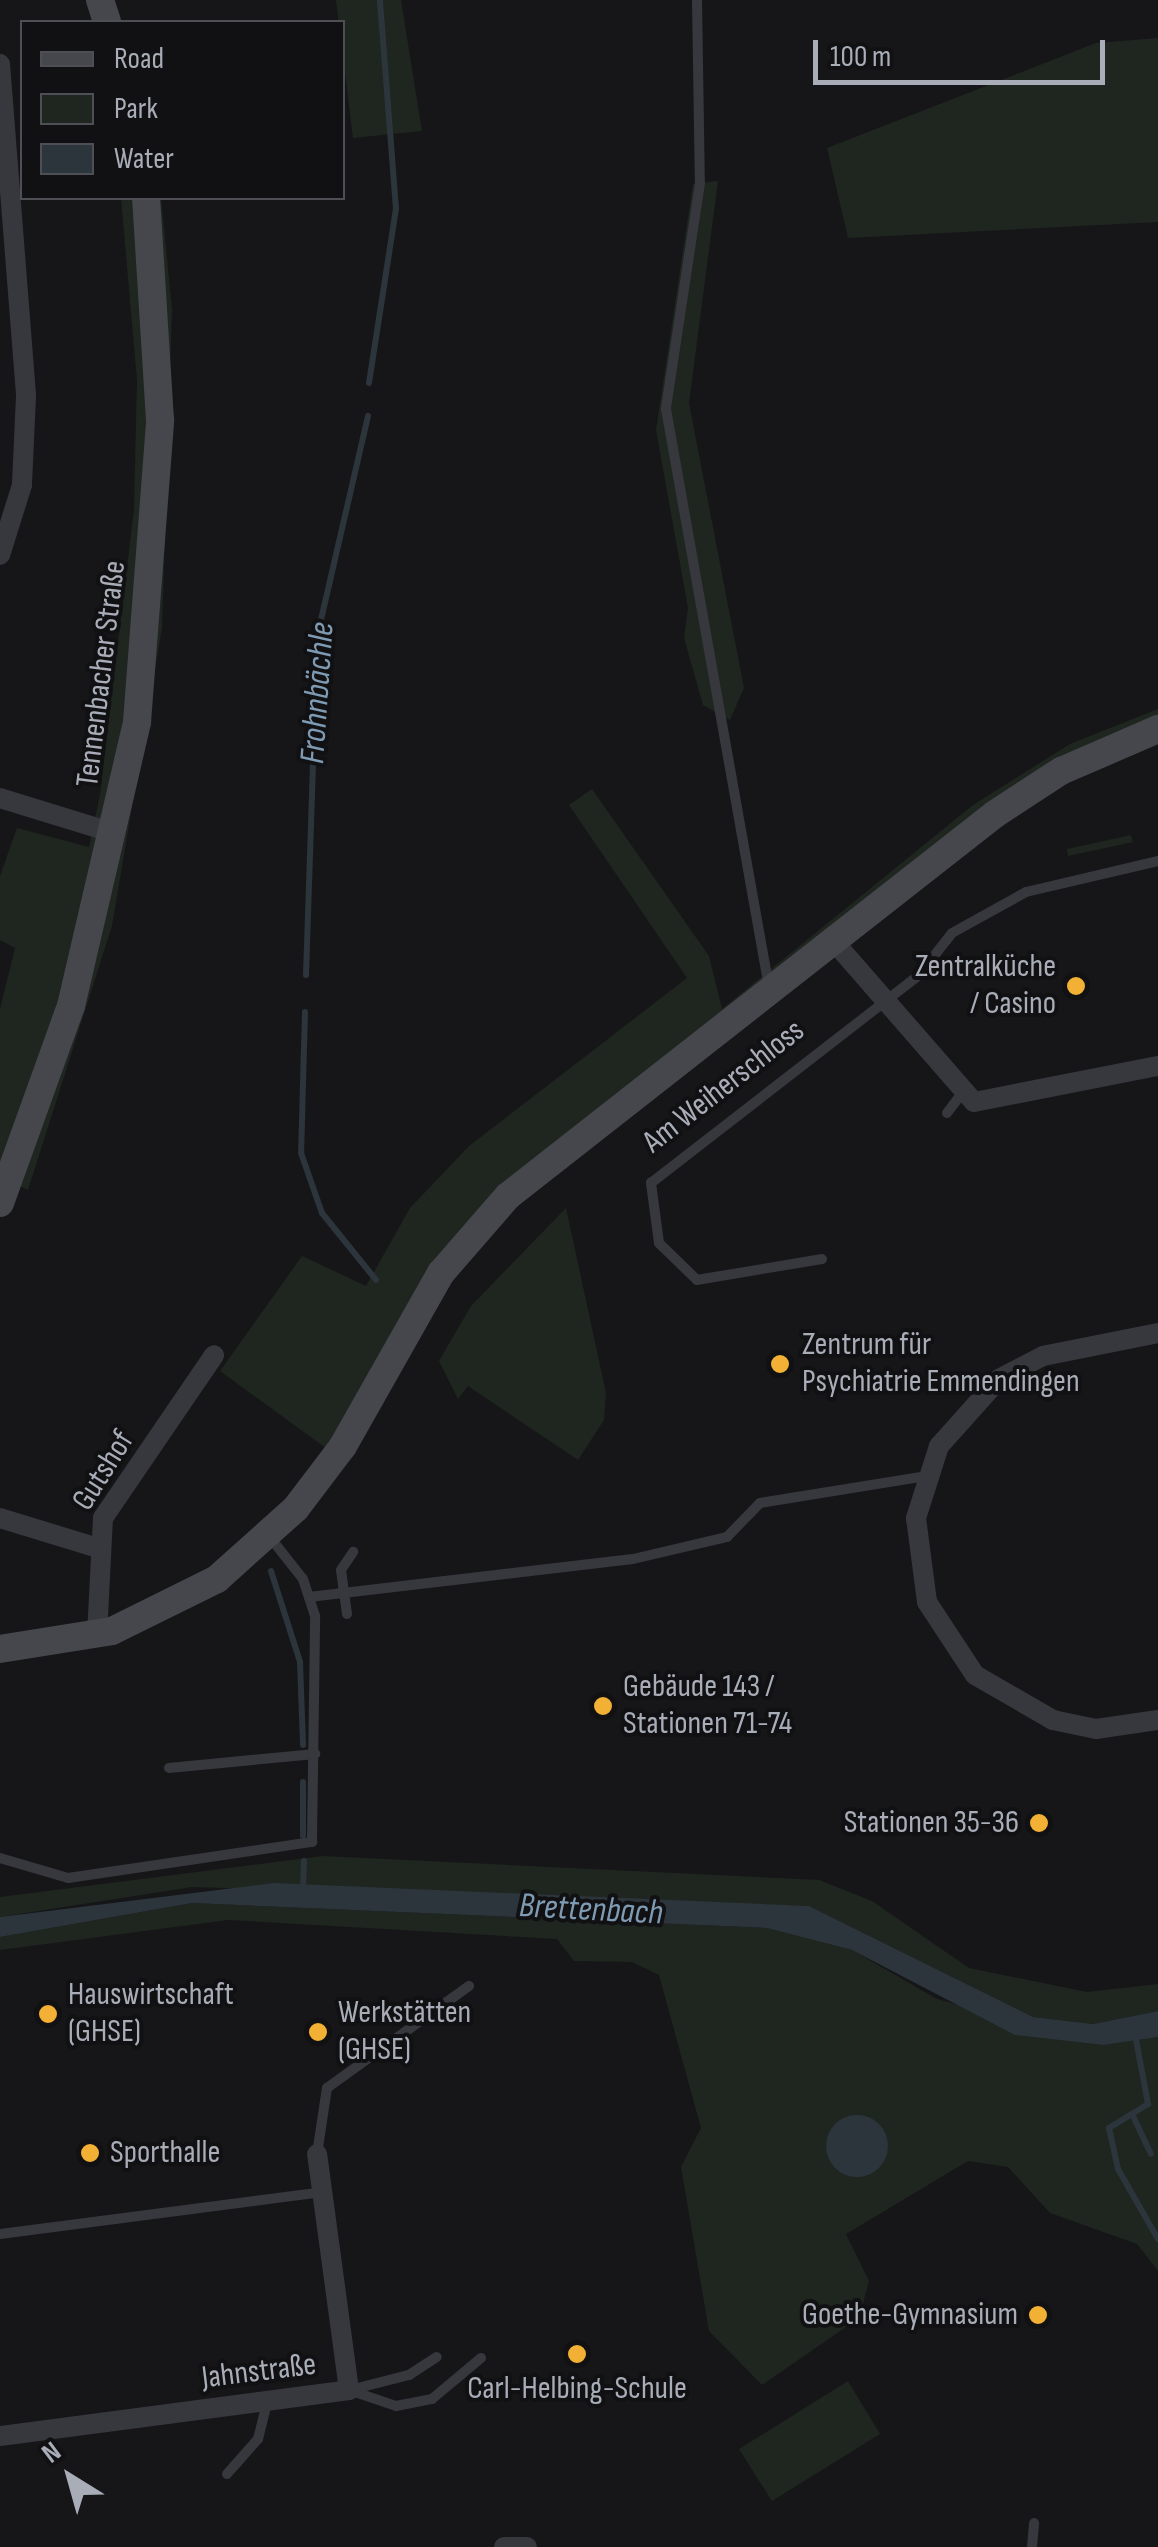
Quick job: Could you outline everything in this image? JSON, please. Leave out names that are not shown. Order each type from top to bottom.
[{"type":"street","points":[[0,64],[26,396],[22,485],[0,555]]},
{"type":"street","name":"Tennenbacher Straße","points":[[0,1202],[71,1006],[137,722],[160,420],[146,200]]},
{"type":"street","points":[[0,1649],[97,1636],[187,1598],[268,1535],[343,1446],[419,1306],[482,1224],[586,1132],[771,996],[1031,790],[1158,729]]},
{"type":"street","points":[[0,798],[114,833]]},
{"type":"street","points":[[836,945],[885,1002],[953,1105],[1073,1088],[1158,1066]]},
{"type":"street","points":[[1158,1333],[1043,1356],[998,1379],[960,1414],[926,1476],[919,1577],[975,1675],[1053,1720],[1096,1729],[1158,1720]]},
{"type":"street","name":"Gutshof","points":[[97,1636],[95,1547],[103,1518],[214,1355]]},
{"type":"street","points":[[0,1518],[95,1547]]},
{"type":"street","name":"Jahnstraße","points":[[0,2436],[349,2390],[316,2194],[317,2154]]},
{"type":"street","points":[[504,2547],[528,2547]]},
{"type":"lane","points":[[697,0],[700,183],[666,409],[771,996]]},
{"type":"lane","name":"Am Weiherschloss","points":[[822,1259],[698,1280],[659,1243],[651,1182],[885,1002],[952,933],[1026,892],[1158,860]]},
{"type":"lane","points":[[309,1597],[633,1560],[727,1537],[760,1503],[926,1476]]},
{"type":"lane","points":[[0,1858],[57,1877],[312,1842],[315,1754],[309,1597],[268,1535]]},
{"type":"lane","points":[[347,1614],[340,1596],[353,1552]]},
{"type":"lane","points":[[169,1768],[315,1754]]},
{"type":"lane","points":[[317,2154],[327,2088],[469,1986]]},
{"type":"lane","points":[[0,2234],[316,2194]]},
{"type":"lane","points":[[349,2390],[409,2375],[437,2357]]},
{"type":"lane","points":[[349,2390],[396,2406],[432,2399],[481,2358]]},
{"type":"lane","points":[[227,2474],[258,2439],[267,2401]]},
{"type":"lane","points":[[1032,2547],[1034,2523]]},
{"type":"green space","points":[[336,0],[401,0],[422,131],[353,138],[345,73],[345,20],[338,20]]},
{"type":"green space","points":[[1158,38],[1158,222],[848,238],[827,148],[1096,43]]},
{"type":"green space","points":[[718,181],[689,403],[744,688],[730,720],[703,705],[684,638],[688,608],[656,430],[693,184]]},
{"type":"green space","points":[[121,200],[161,200],[172,310],[162,628],[112,926],[28,1190],[0,1177],[0,1009],[15,948],[0,940],[0,876],[17,828],[89,847],[100,795],[134,509],[137,380]]},
{"type":"green space","points":[[1158,709],[1158,735],[1031,796],[531,1190],[451,1278],[345,1462],[220,1371],[302,1256],[366,1286],[410,1208],[469,1146],[687,978],[569,805],[592,789],[709,956],[722,1009],[973,805],[1070,744]]},
{"type":"green space","points":[[1131,835],[1133,842],[1068,856],[1067,849]]},
{"type":"green space","points":[[566,1208],[606,1393],[604,1420],[578,1460],[468,1386],[458,1399],[439,1361],[471,1306]]},
{"type":"green space","points":[[323,1856],[819,1880],[872,1901],[969,1968],[1087,1992],[1158,1984],[1158,2011],[1093,2024],[1033,2017],[809,1906],[192,1887],[0,1917],[0,1897]]},
{"type":"green space","points":[[192,1903],[767,1928],[852,1950],[937,1999],[1104,2045],[1158,2037],[1158,2271],[1137,2244],[1050,2213],[1008,2167],[968,2161],[846,2234],[869,2281],[859,2318],[762,2385],[709,2331],[681,2167],[701,2128],[659,1975],[632,1962],[574,1961],[557,1939],[228,1920],[0,1950],[0,1937]]},
{"type":"green space","points":[[848,2381],[880,2434],[772,2501],[739,2449]]},
{"type":"water","name":"Brettenbach","points":[[274,1883],[809,1906],[1033,2017],[1093,2024],[1158,2011],[1158,2037],[1104,2045],[1015,2035],[852,1950],[767,1928],[192,1903],[0,1937],[0,1917]]},
{"type":"water","points":[[857,2115],[879,2124],[888,2146],[879,2168],[857,2177],[835,2168],[826,2146],[835,2124]]},
{"type":"waterway","name":"Frohnbächle","points":[[369,383],[396,209],[380,0]]},
{"type":"waterway","name":"Frohnbächle","points":[[306,975],[317,637],[368,416]]},
{"type":"waterway","name":"Frohnbächle","points":[[305,1012],[301,1153],[322,1213],[376,1280]]},
{"type":"waterway","name":"Frohnbächle","points":[[271,1571],[300,1662],[303,1745]]},
{"type":"waterway","name":"Frohnbächle","points":[[303,1782],[303,1836]]},
{"type":"waterway","name":"Frohnbächle","points":[[303,1890],[304,1861]]},
{"type":"waterway","points":[[1135,2034],[1148,2104],[1109,2128],[1118,2169],[1158,2239]]},
{"type":"waterway","points":[[1132,2114],[1151,2154]]},
{"type":"place","name":"Zentralküche / Casino","points":[[1076,986]]},
{"type":"place","name":"Zentrum für Psychiatrie Emmendingen","points":[[780,1364]]},
{"type":"place","name":"Gebäude 143 / Stationen 71-74","points":[[603,1706]]},
{"type":"place","name":"Stationen 35-36","points":[[1039,1823]]},
{"type":"place","name":"Hauswirtschaft (GHSE)","points":[[48,2014]]},
{"type":"place","name":"Werkstätten (GHSE)","points":[[318,2032]]},
{"type":"place","name":"Sporthalle","points":[[90,2153]]},
{"type":"place","name":"Goethe-Gymnasium","points":[[1038,2315]]},
{"type":"place","name":"Carl-Helbing-Schule","points":[[577,2354]]}]
